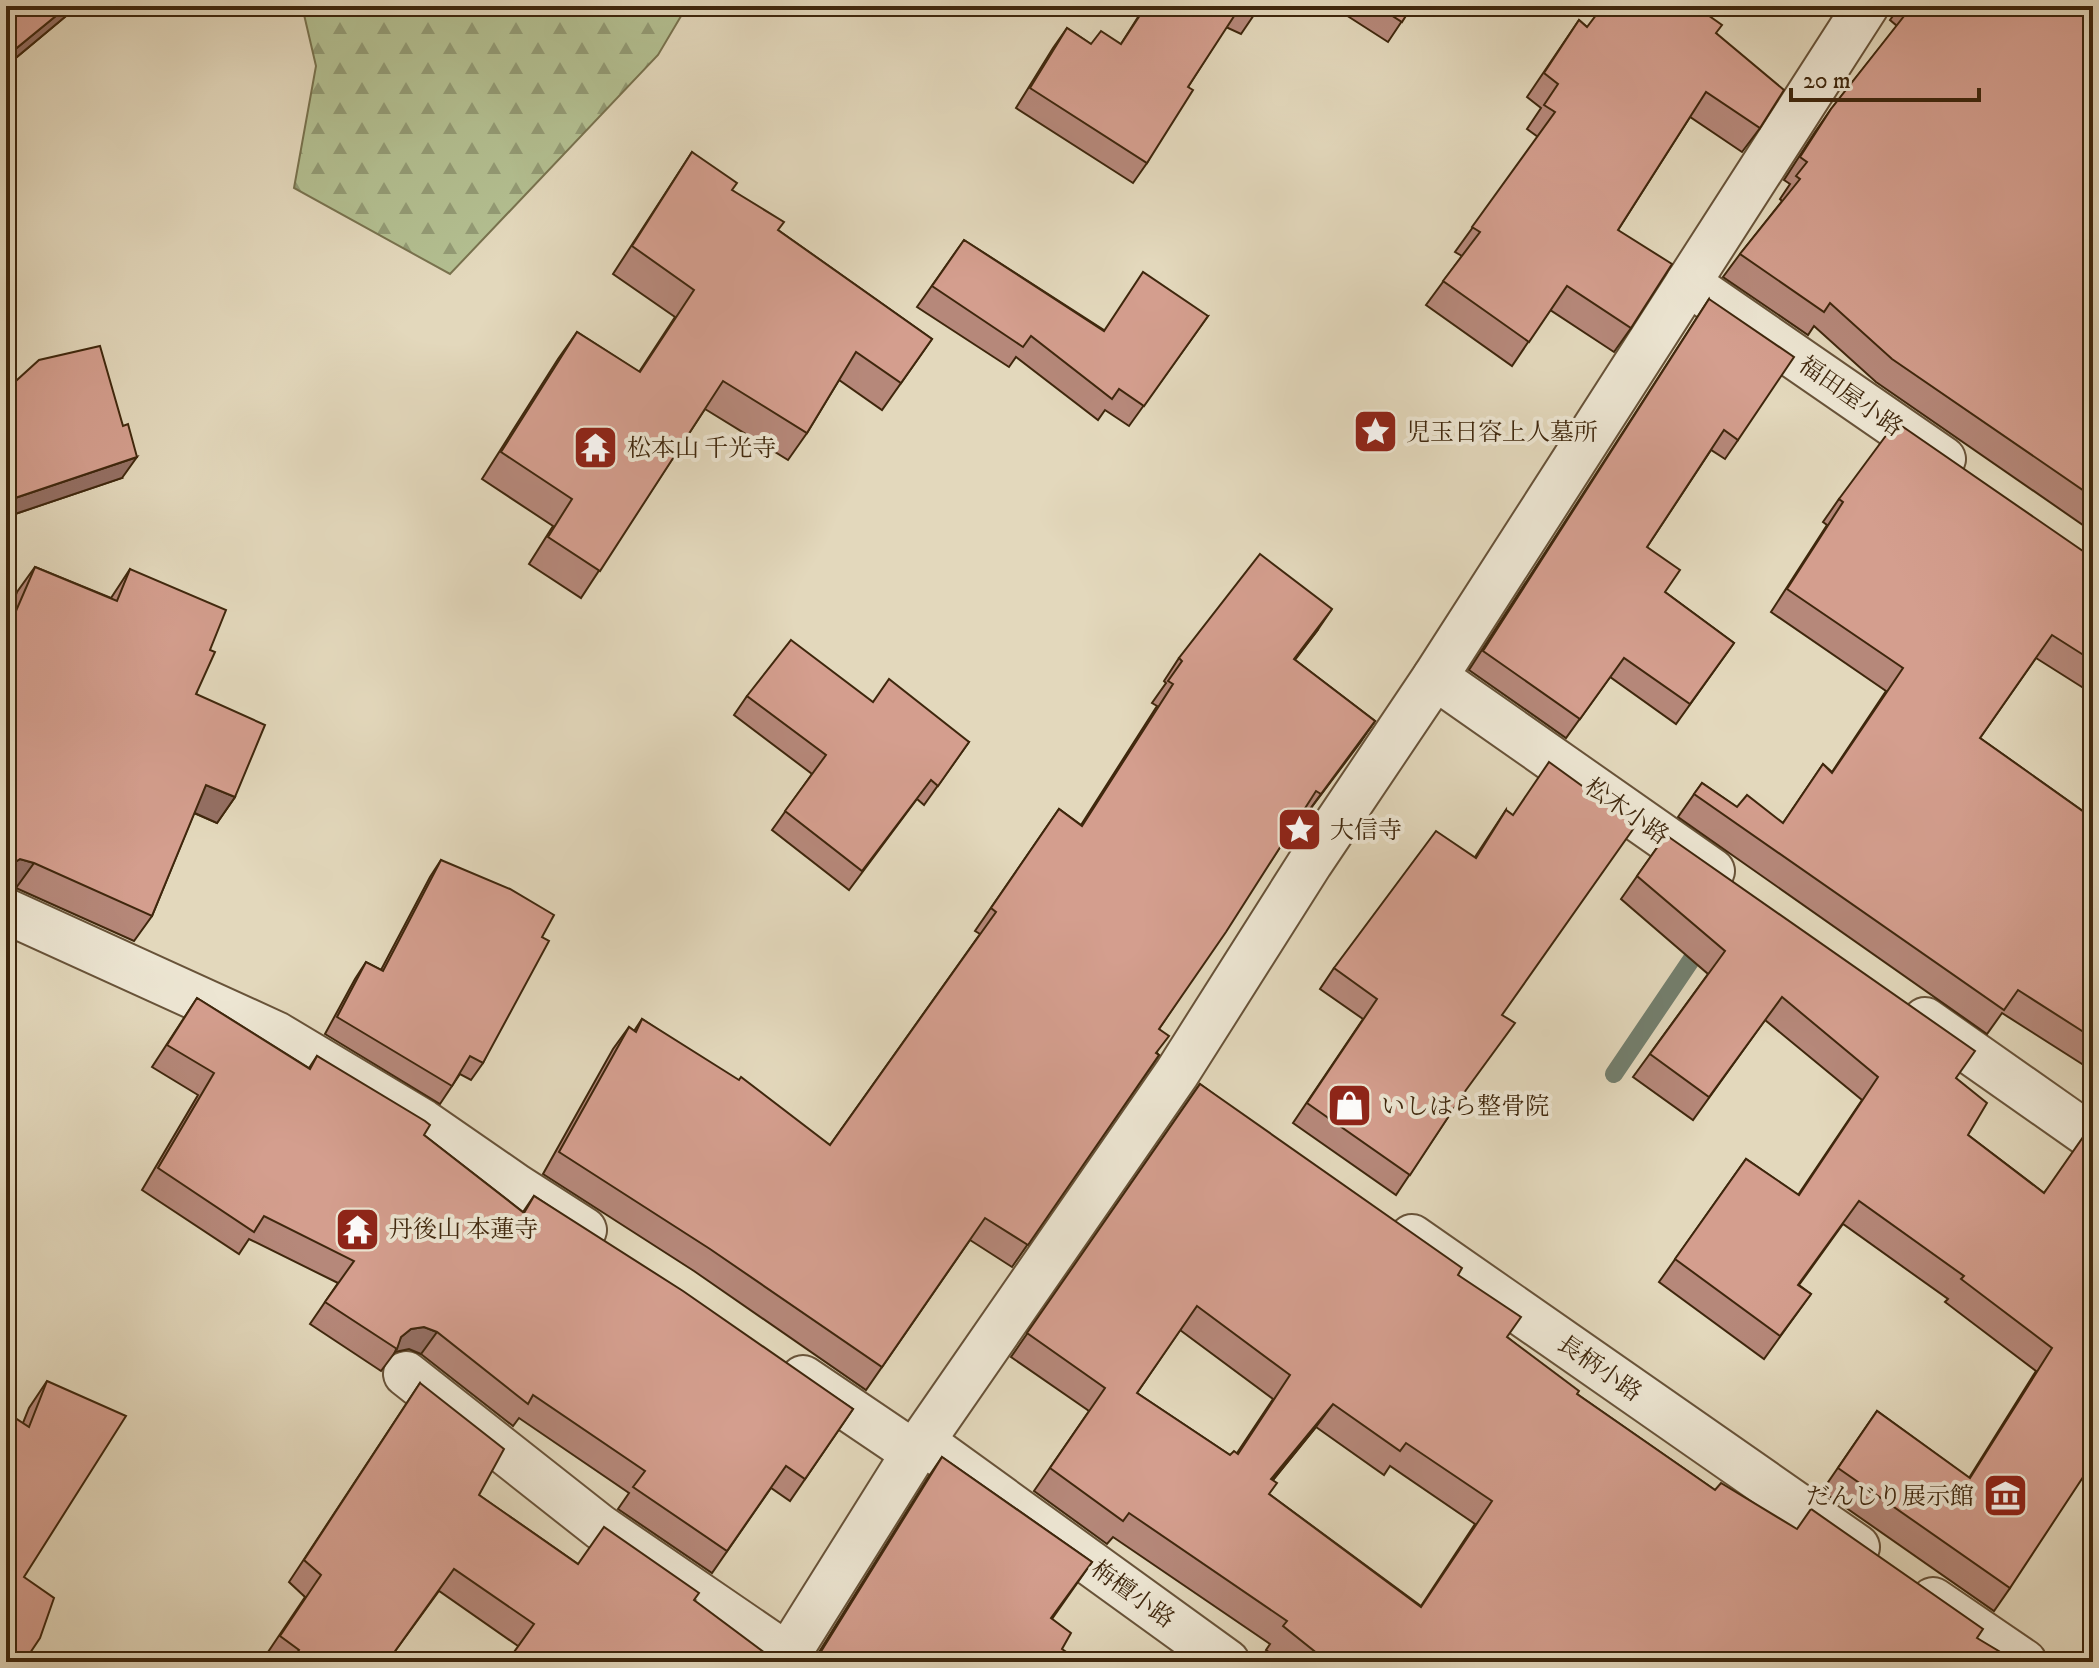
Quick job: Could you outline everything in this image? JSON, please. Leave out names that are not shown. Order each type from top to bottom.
[{"type":"street","points":[[406,1374],[600,1527],[785,1658],[918,1447],[1190,1082],[1310,863],[1435,677],[1866,6]]},
{"type":"street","name":"福田屋小路","points":[[1688,283],[1976,481]]},
{"type":"street","name":"松木小路","points":[[1435,677],[1745,894]]},
{"type":"street","points":[[6,911],[276,1034],[423,1122],[618,1252]]},
{"type":"street","points":[[1900,1003],[2093,1138]]},
{"type":"street","name":"長柄小路","points":[[1383,1217],[2024,1662]]},
{"type":"street","name":"栴檀小路","points":[[777,1360],[918,1447],[1227,1662]]},
{"type":"green space","points":[[302,6],[687,6],[658,55],[450,274],[294,188],[316,66]]},
{"type":"building","points":[[6,6],[68,6],[13,51],[6,43]]},
{"type":"building","points":[[1146,6],[1260,6],[1255,14],[1240,7],[1188,87],[1193,90],[1147,163],[1030,88],[1067,28],[1091,44],[1101,31],[1121,44]]},
{"type":"building","points":[[1377,6],[1412,6],[1402,22]]},
{"type":"building","points":[[1603,6],[1695,6],[1722,25],[1716,33],[1784,90],[1760,128],[1706,92],[1618,230],[1672,264],[1631,328],[1567,286],[1529,342],[1443,281],[1480,232],[1472,227],[1555,112],[1544,105],[1558,84],[1544,73],[1579,20],[1587,27]]},
{"type":"building","points":[[1912,6],[2093,6],[2093,497],[1892,359],[1830,303],[1824,312],[1740,254],[1800,179],[1796,176],[1807,162],[1800,157],[1831,109]]},
{"type":"building","points":[[692,152],[737,183],[732,190],[784,222],[778,230],[932,339],[901,383],[856,352],[807,433],[723,381],[600,571],[548,537],[572,499],[501,452],[577,332],[640,372],[694,290],[632,246]]},
{"type":"building","points":[[964,240],[1104,331],[1143,272],[1208,316],[1144,406],[1119,389],[1112,399],[1031,336],[1023,347],[932,286]]},
{"type":"building","points":[[1709,299],[1794,357],[1738,440],[1724,430],[1647,547],[1680,570],[1665,592],[1734,643],[1690,704],[1624,658],[1580,719],[1483,651]]},
{"type":"building","points":[[100,346],[123,426],[128,424],[137,457],[6,501],[6,450],[10,449],[6,429],[6,390],[39,360]]},
{"type":"building","points":[[1896,422],[2093,558],[2093,661],[2052,635],[1980,738],[2087,814],[2093,806],[2093,1038],[2018,990],[2004,1010],[1694,794],[1702,783],[1737,807],[1747,795],[1783,823],[1823,764],[1832,773],[1903,668],[1787,589],[1843,502],[1839,499]]},
{"type":"building","points":[[1260,554],[1332,609],[1294,659],[1375,721],[1321,794],[1316,791],[1226,932],[1159,1029],[1169,1036],[1156,1053],[1159,1055],[1028,1245],[985,1218],[882,1367],[710,1249],[559,1152],[629,1027],[636,1032],[642,1019],[739,1080],[741,1077],[830,1145],[996,912],[991,908],[1059,809],[1082,826],[1173,684],[1168,681],[1182,661],[1179,658]]},
{"type":"building","points":[[35,567],[117,601],[130,569],[226,610],[210,650],[215,652],[196,694],[265,725],[235,797],[206,785],[152,916],[34,863],[20,859],[6,869],[6,634]]},
{"type":"building","points":[[791,640],[873,702],[889,679],[969,742],[938,786],[931,780],[862,871],[785,811],[826,755],[747,696]]},
{"type":"building","points":[[1549,762],[1636,825],[1502,1015],[1515,1023],[1410,1175],[1307,1103],[1377,999],[1334,968],[1436,831],[1476,858],[1506,810],[1513,815]]},
{"type":"building","points":[[1666,835],[1975,1051],[1956,1078],[1987,1103],[1968,1135],[2044,1193],[2088,1130],[2093,1134],[2093,1462],[2010,1588],[1838,1468],[1877,1411],[1970,1478],[2052,1348],[1961,1279],[1964,1276],[1859,1201],[1798,1285],[1811,1294],[1780,1336],[1675,1259],[1746,1159],[1799,1195],[1878,1077],[1782,997],[1709,1097],[1650,1054],[1725,951],[1637,876]]},
{"type":"building","points":[[441,860],[510,889],[554,915],[542,937],[549,941],[483,1063],[470,1056],[452,1086],[337,1017],[366,962],[383,971]]},
{"type":"building","points":[[197,998],[310,1069],[317,1056],[425,1121],[430,1125],[424,1135],[524,1213],[534,1196],[683,1291],[853,1409],[805,1479],[786,1466],[727,1551],[633,1487],[645,1471],[533,1395],[528,1404],[437,1332],[424,1327],[411,1329],[401,1337],[397,1349],[325,1302],[354,1261],[264,1216],[254,1232],[158,1168],[214,1073],[167,1045]]},
{"type":"building","points":[[1200,1084],[1462,1268],[1458,1275],[1521,1317],[1507,1337],[1579,1391],[1577,1394],[1715,1490],[1721,1483],[1797,1529],[1811,1509],[1983,1629],[1977,1638],[2017,1662],[1328,1662],[1283,1626],[1287,1621],[1129,1513],[1123,1521],[1050,1468],[1105,1388],[1027,1333]],"holes":[[[1197,1306],[1290,1375],[1238,1454],[1234,1451],[1230,1455],[1137,1393]],[[1333,1404],[1400,1451],[1406,1443],[1492,1501],[1421,1607],[1269,1494],[1277,1483],[1271,1479]]]},
{"type":"building","points":[[47,1381],[126,1416],[24,1577],[54,1598],[40,1638],[24,1662],[6,1662],[6,1425],[12,1416],[29,1427]]},
{"type":"building","points":[[420,1383],[504,1449],[479,1495],[578,1564],[604,1527],[699,1593],[694,1600],[777,1662],[507,1662],[534,1624],[454,1569],[393,1654],[404,1662],[290,1662],[299,1650],[280,1636],[321,1575],[304,1560]]},
{"type":"building","points":[[942,1457],[1092,1562],[1051,1618],[1071,1633],[1062,1649],[1081,1662],[810,1662],[820,1653]]},
{"type":"waterway","points":[[1614,1074],[1704,941]]},
{"type":"place","name":"児玉日容上人墓所","points":[[1375,432]]},
{"type":"place","name":"松本山 千光寺","points":[[596,448]]},
{"type":"place","name":"大信寺","points":[[1299,830]]},
{"type":"place","name":"いしはら整骨院","points":[[1350,1106]]},
{"type":"place","name":"丹後山 本蓮寺","points":[[358,1229]]},
{"type":"place","name":"だんじり展示館","points":[[2005,1496]]}]
